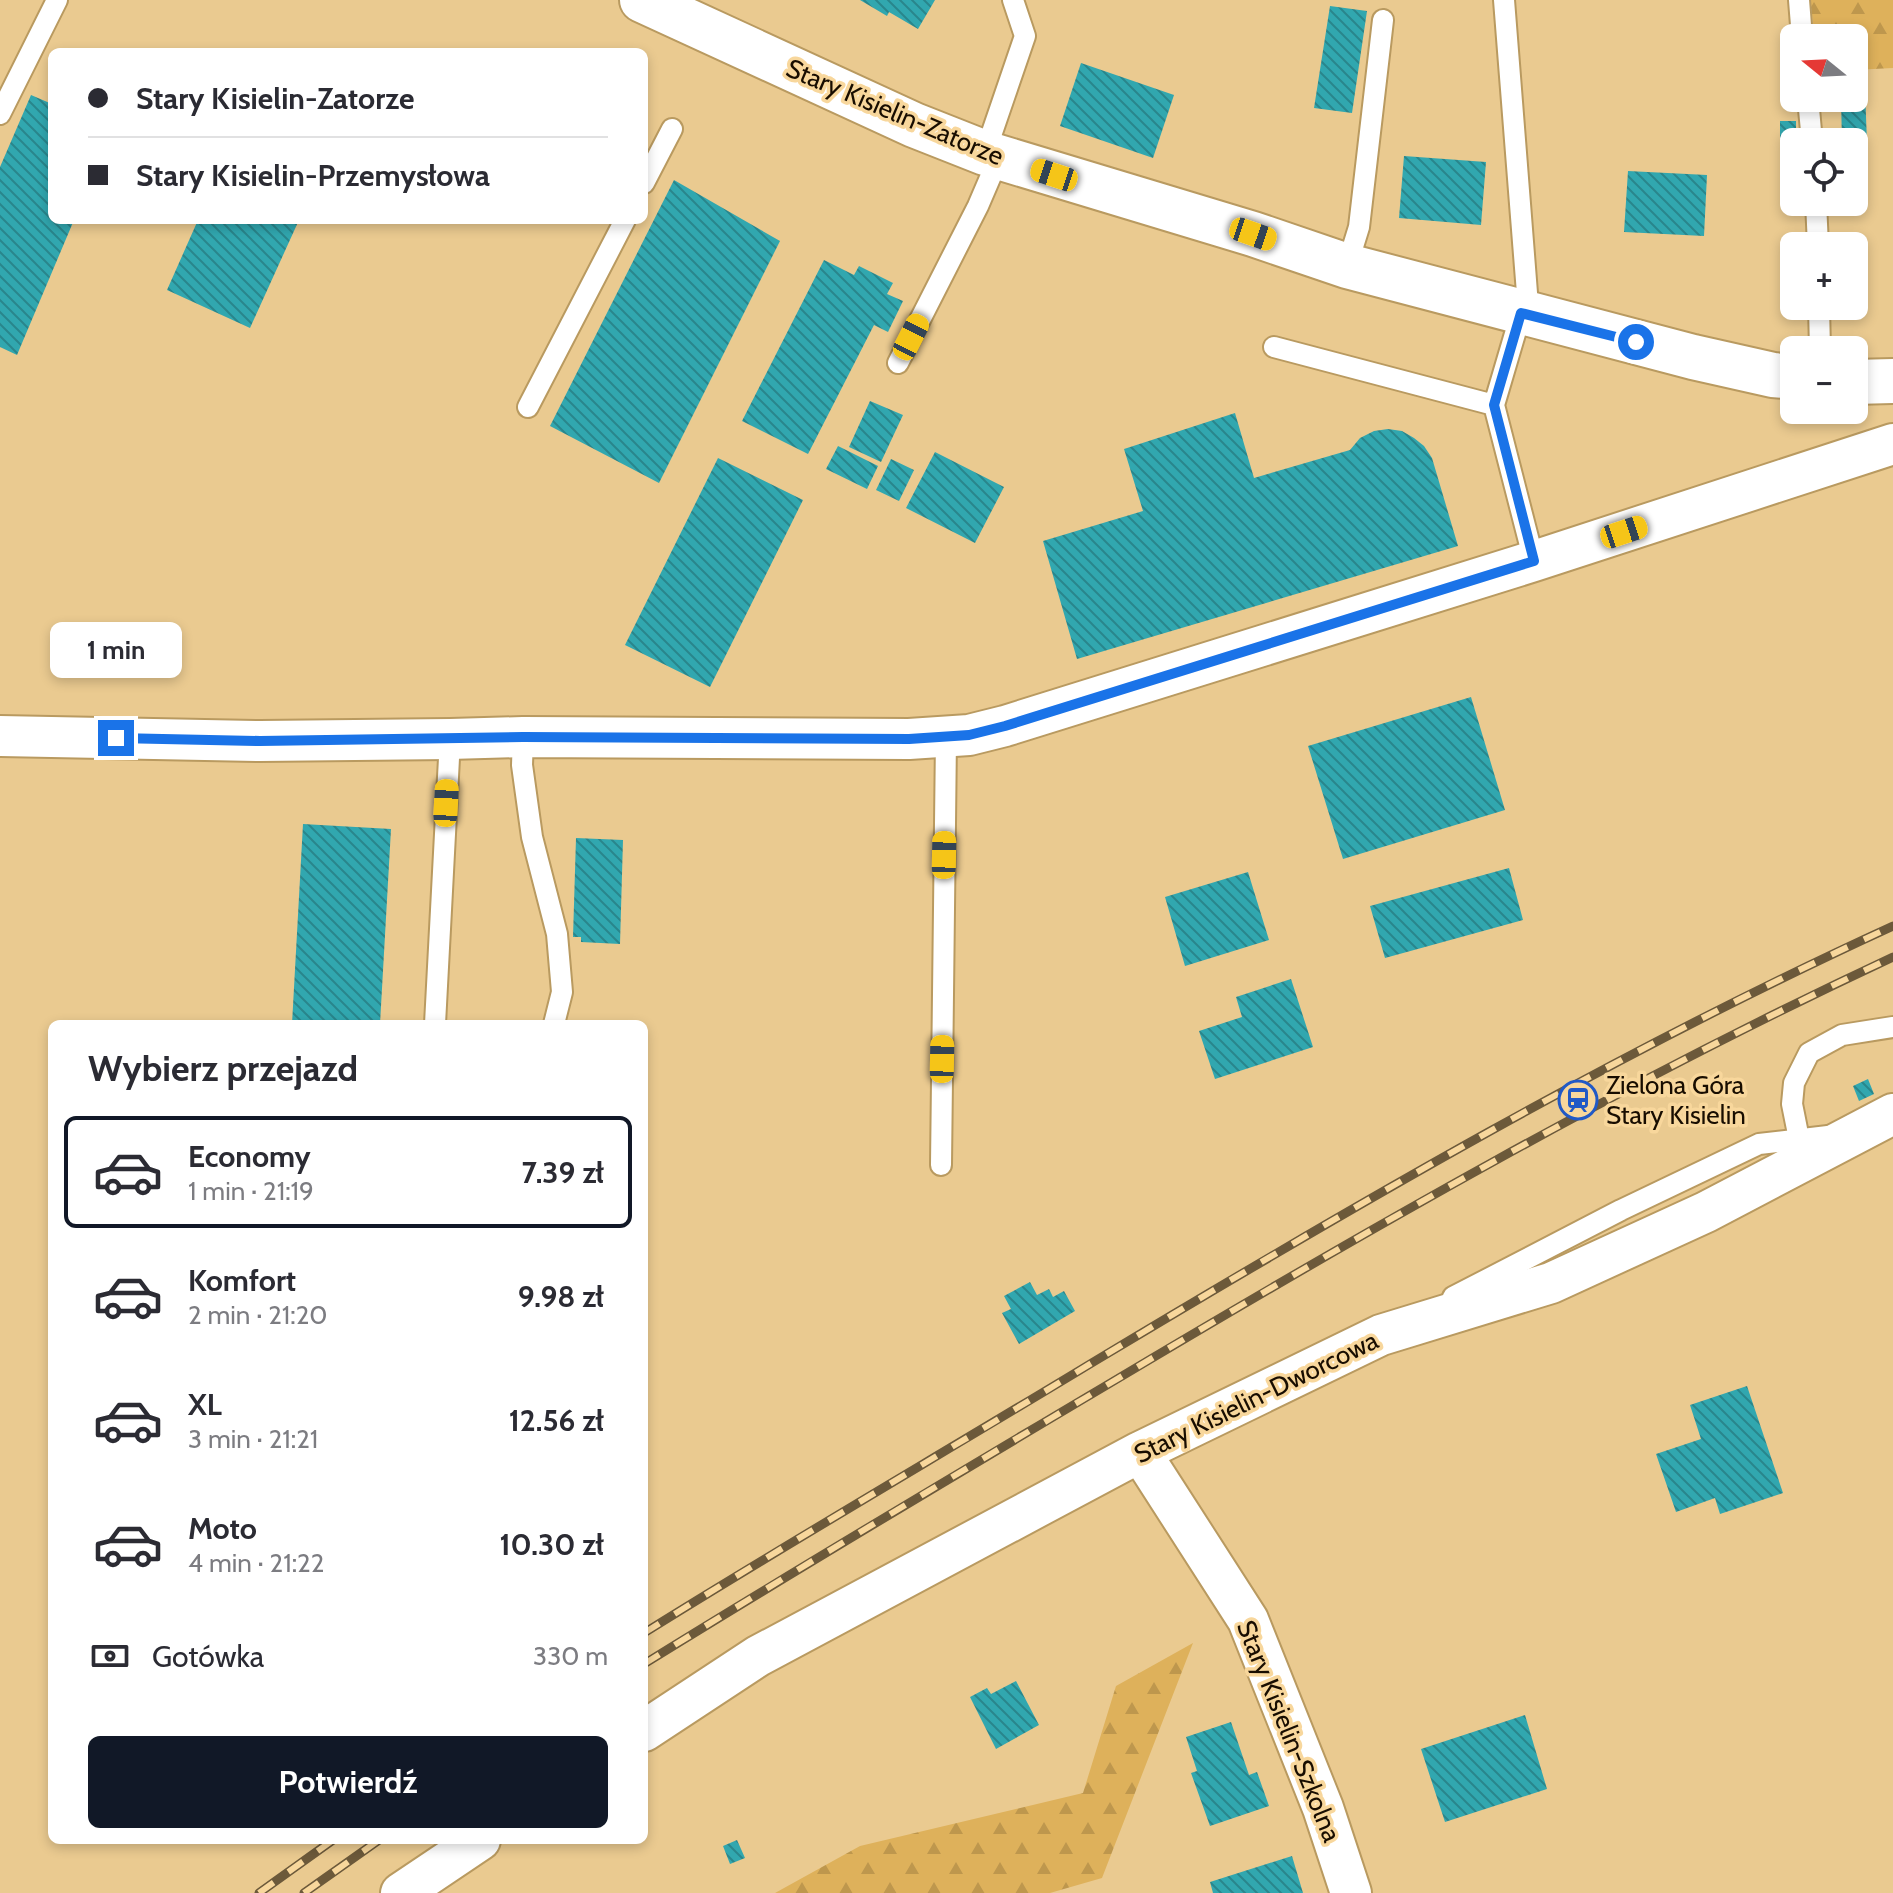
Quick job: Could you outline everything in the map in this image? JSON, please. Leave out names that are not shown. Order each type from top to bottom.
[{"type":"street","name":"Stary Kisielin-Zatorze","points":[[647,2],[914,125],[992,155],[1253,234],[1347,266],[1703,360],[1780,374]]},
{"type":"street","points":[[1868,382],[1893,381]]},
{"type":"street","points":[[0,736],[260,741],[523,737],[894,739],[969,735],[1534,561],[1893,444]]},
{"type":"street","name":"Stary Kisielin-Dworcowa","points":[[648,1728],[758,1656],[1140,1452],[1381,1335],[1551,1283],[1706,1212],[1893,1114]]},
{"type":"street","name":"Stary Kisielin-Szkolna","points":[[1140,1452],[1248,1620],[1323,1808],[1351,1893]]},
{"type":"street","points":[[401,1893],[474,1844]]},
{"type":"lane","points":[[0,114],[57,0]]},
{"type":"lane","points":[[898,363],[978,206],[1025,36],[1013,0]]},
{"type":"lane","points":[[1504,0],[1527,293],[1494,405],[1534,561]]},
{"type":"lane","points":[[1799,0],[1801,24]]},
{"type":"lane","points":[[1347,266],[1359,227],[1383,20]]},
{"type":"lane","points":[[648,175],[672,129]]},
{"type":"lane","points":[[528,407],[623,224]]},
{"type":"lane","points":[[1274,347],[1494,405]]},
{"type":"lane","points":[[523,737],[522,765],[532,837],[557,934],[562,992],[555,1020]]},
{"type":"lane","points":[[941,1165],[946,738]]},
{"type":"lane","points":[[435,1020],[450,739]]},
{"type":"lane","points":[[1799,1139],[1792,1104],[1794,1083],[1809,1053],[1842,1035],[1893,1027]]},
{"type":"lane","points":[[1381,1335],[1621,1210],[1759,1144],[1856,1133]]},
{"type":"green space","points":[[1810,0],[1893,0],[1893,68],[1868,69],[1868,24],[1813,24]]},
{"type":"green space","points":[[1193,1643],[1102,1878],[1050,1893],[775,1893],[860,1846],[1083,1793],[1116,1686]]},
{"type":"building","points":[[860,0],[935,0],[918,29]]},
{"type":"building","points":[[1330,6],[1367,11],[1352,113],[1314,108]]},
{"type":"building","points":[[1081,63],[1174,95],[1153,158],[1060,126]]},
{"type":"building","points":[[31,95],[48,102],[48,224],[72,224],[17,355],[0,347],[0,167]]},
{"type":"building","points":[[1841,112],[1866,112],[1866,128],[1842,128]]},
{"type":"building","points":[[1780,121],[1796,121],[1796,128],[1780,128]]},
{"type":"building","points":[[1404,156],[1486,162],[1481,225],[1399,218]]},
{"type":"building","points":[[1628,171],[1707,175],[1704,236],[1624,232]]},
{"type":"building","points":[[674,180],[780,241],[659,483],[550,426]]},
{"type":"building","points":[[196,224],[297,224],[250,328],[167,290]]},
{"type":"building","points":[[824,260],[854,275],[859,266],[893,283],[887,294],[903,301],[888,332],[874,325],[808,454],[742,421]]},
{"type":"building","points":[[870,401],[903,415],[881,462],[849,447]]},
{"type":"building","points":[[1235,413],[1254,478],[1350,450],[1360,438],[1374,431],[1402,431],[1414,438],[1432,458],[1458,546],[1077,659],[1043,541],[1143,511],[1124,449]]},
{"type":"building","points":[[838,446],[878,466],[867,489],[826,469]]},
{"type":"building","points":[[935,452],[1004,487],[975,543],[906,508]]},
{"type":"building","points":[[718,458],[803,500],[710,687],[625,645]]},
{"type":"building","points":[[891,459],[914,470],[899,501],[876,490]]},
{"type":"building","points":[[1471,697],[1505,810],[1343,859],[1308,746]]},
{"type":"building","points":[[303,824],[391,829],[380,1020],[292,1020]]},
{"type":"building","points":[[576,838],[623,840],[620,944],[581,942],[581,937],[573,937]]},
{"type":"building","points":[[1509,868],[1523,920],[1385,958],[1370,906]]},
{"type":"building","points":[[1248,872],[1269,940],[1185,966],[1165,897]]},
{"type":"building","points":[[1291,979],[1313,1047],[1215,1079],[1199,1031],[1242,1017],[1236,997]]},
{"type":"building","points":[[1868,1079],[1874,1094],[1859,1101],[1853,1086]]},
{"type":"building","points":[[1030,1282],[1037,1295],[1049,1289],[1053,1297],[1064,1291],[1075,1311],[1019,1344],[1002,1313],[1011,1309],[1004,1296]]},
{"type":"building","points":[[1747,1386],[1783,1493],[1720,1514],[1715,1498],[1676,1512],[1656,1454],[1701,1439],[1690,1405]]},
{"type":"building","points":[[1016,1681],[1039,1725],[996,1749],[970,1697],[987,1688],[991,1694]]},
{"type":"building","points":[[1525,1715],[1547,1789],[1445,1822],[1421,1749]]},
{"type":"building","points":[[1231,1722],[1249,1775],[1257,1772],[1269,1806],[1210,1826],[1191,1773],[1197,1771],[1186,1737]]},
{"type":"building","points":[[737,1840],[745,1858],[730,1864],[723,1846]]},
{"type":"building","points":[[1292,1856],[1303,1893],[1213,1893],[1210,1882]]},
{"type":"railway","points":[[648,1631],[1389,1188],[1688,1025],[1893,926]]},
{"type":"railway","points":[[648,1662],[991,1454],[1397,1215],[1692,1056],[1893,957]]},
{"type":"railway","points":[[259,1893],[327,1844]]},
{"type":"railway","points":[[304,1893],[373,1844]]},
{"type":"place","name":"Zielona Góra Stary Kisielin","points":[[1578,1100]]},
{"type":"route","points":[[116,738],[260,741],[523,737],[909,739],[969,735],[1005,726],[1534,561],[1494,405],[1521,313],[1636,342]]}]
